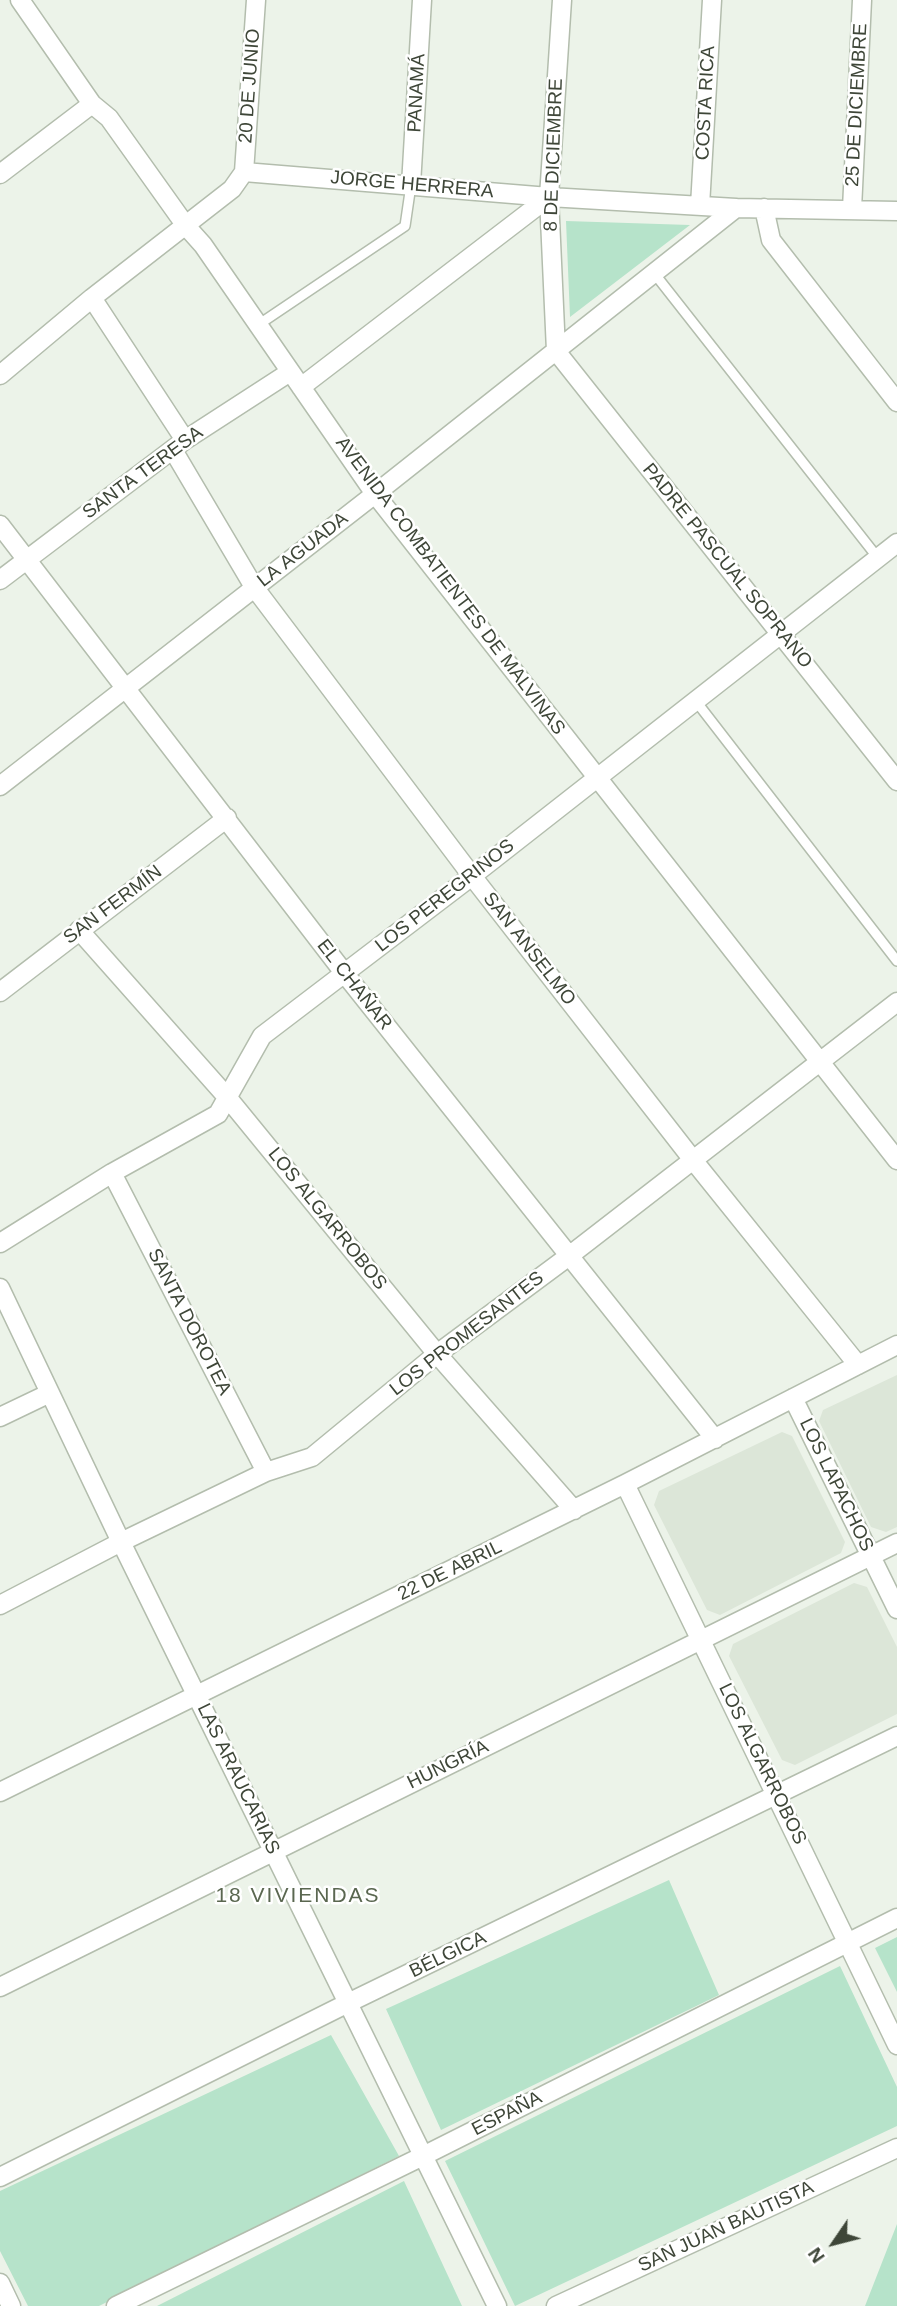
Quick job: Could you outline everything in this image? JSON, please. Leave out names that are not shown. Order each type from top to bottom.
[{"type":"street","name":"AVENIDA COMBATIENTES DE MALVINAS","points":[[20,0],[92,104],[109,118],[186,226],[203,245],[375,494],[897,1160]]},
{"type":"street","name":"20 DE JUNIO","points":[[244,172],[256,0]]},
{"type":"street","name":"PANAMÁ","points":[[411,185],[422,0]]},
{"type":"street","name":"8 DE DICIEMBRE","points":[[556,351],[549,197],[562,0]]},
{"type":"street","name":"COSTA RICA","points":[[700,206],[712,0]]},
{"type":"street","name":"25 DE DICIEMBRE","points":[[852,209],[862,0]]},
{"type":"street","points":[[0,174],[92,104]]},
{"type":"street","points":[[0,375],[92,298],[232,189],[244,172]]},
{"type":"street","name":"JORGE HERRERA","points":[[244,172],[549,197],[736,208],[897,211]]},
{"type":"street","points":[[301,387],[549,197]]},
{"type":"street","name":"LA AGUADA","points":[[0,786],[736,208]]},
{"type":"street","points":[[764,208],[771,240],[897,402]]},
{"type":"street","name":"SAN ANSELMO","points":[[92,298],[179,445],[254,587],[472,876],[693,1160],[858,1365]]},
{"type":"street","name":"PADRE PASCUAL SOPRANO","points":[[556,351],[897,781]]},
{"type":"street","name":"SANTA TERESA","points":[[0,580],[179,445],[290,372]]},
{"type":"street","name":"EL CHAÑAR","points":[[0,525],[345,974],[715,1439]]},
{"type":"street","name":"LOS PEREGRINOS","points":[[0,1243],[111,1173],[218,1114],[262,1036],[472,876],[897,543]]},
{"type":"street","name":"SAN FERMÍN","points":[[0,992],[227,818]]},
{"type":"street","name":"LOS ALGARROBOS","points":[[79,930],[228,1097],[437,1354],[573,1510]]},
{"type":"street","name":"LOS PROMESANTES","points":[[0,1605],[121,1542],[266,1472],[312,1457],[437,1354],[569,1256],[897,1002]]},
{"type":"street","name":"SANTA DOROTEA","points":[[111,1173],[266,1472]]},
{"type":"street","name":"LAS ARAUCARIAS","points":[[0,1288],[121,1542],[497,2306]]},
{"type":"street","name":"22 DE ABRIL","points":[[0,1792],[573,1510],[897,1345]]},
{"type":"street","points":[[0,1417],[50,1393]]},
{"type":"street","name":"LOS LAPACHOS","points":[[793,1398],[897,1609]]},
{"type":"street","name":"LOS ALGARROBOS","points":[[625,1484],[897,2045]]},
{"type":"street","name":"HUNGRÍA","points":[[0,1986],[897,1543]]},
{"type":"street","name":"BÉLGICA","points":[[0,2176],[897,1736]]},
{"type":"street","name":"ESPAÑA","points":[[116,2306],[423,2156],[897,1918]]},
{"type":"street","name":"SAN JUAN BAUTISTA","points":[[556,2306],[897,2148]]},
{"type":"street","points":[[0,2283],[11,2306]]},
{"type":"lane","points":[[258,325],[405,226],[411,185]]},
{"type":"lane","points":[[654,273],[878,558]]},
{"type":"lane","points":[[695,700],[897,961]]},
{"type":"shaded area","points":[[897,1375],[897,1527],[886,1532],[871,1527],[819,1421],[823,1410]]},
{"type":"shaded area","points":[[782,1432],[792,1436],[845,1542],[841,1553],[720,1615],[707,1610],[654,1505],[659,1491]]},
{"type":"shaded area","points":[[854,1583],[867,1587],[897,1647],[897,1714],[795,1765],[782,1760],[729,1656],[733,1644]]},
{"type":"green space","points":[[566,221],[690,225],[570,317]]},
{"type":"green space","points":[[669,1880],[719,1995],[441,2130],[386,2009]]},
{"type":"green space","points":[[897,1937],[897,1992],[875,1948]]},
{"type":"green space","points":[[840,1966],[897,2087],[897,2126],[515,2306],[445,2161]]},
{"type":"green space","points":[[331,2035],[399,2156],[99,2306],[28,2306],[0,2251],[0,2191]]},
{"type":"green space","points":[[404,2181],[462,2306],[157,2306]]},
{"type":"green space","points":[[897,2224],[897,2306],[865,2306]]},
{"type":"district","name":"18 VIVIENDAS","points":[[298,1896]]}]
